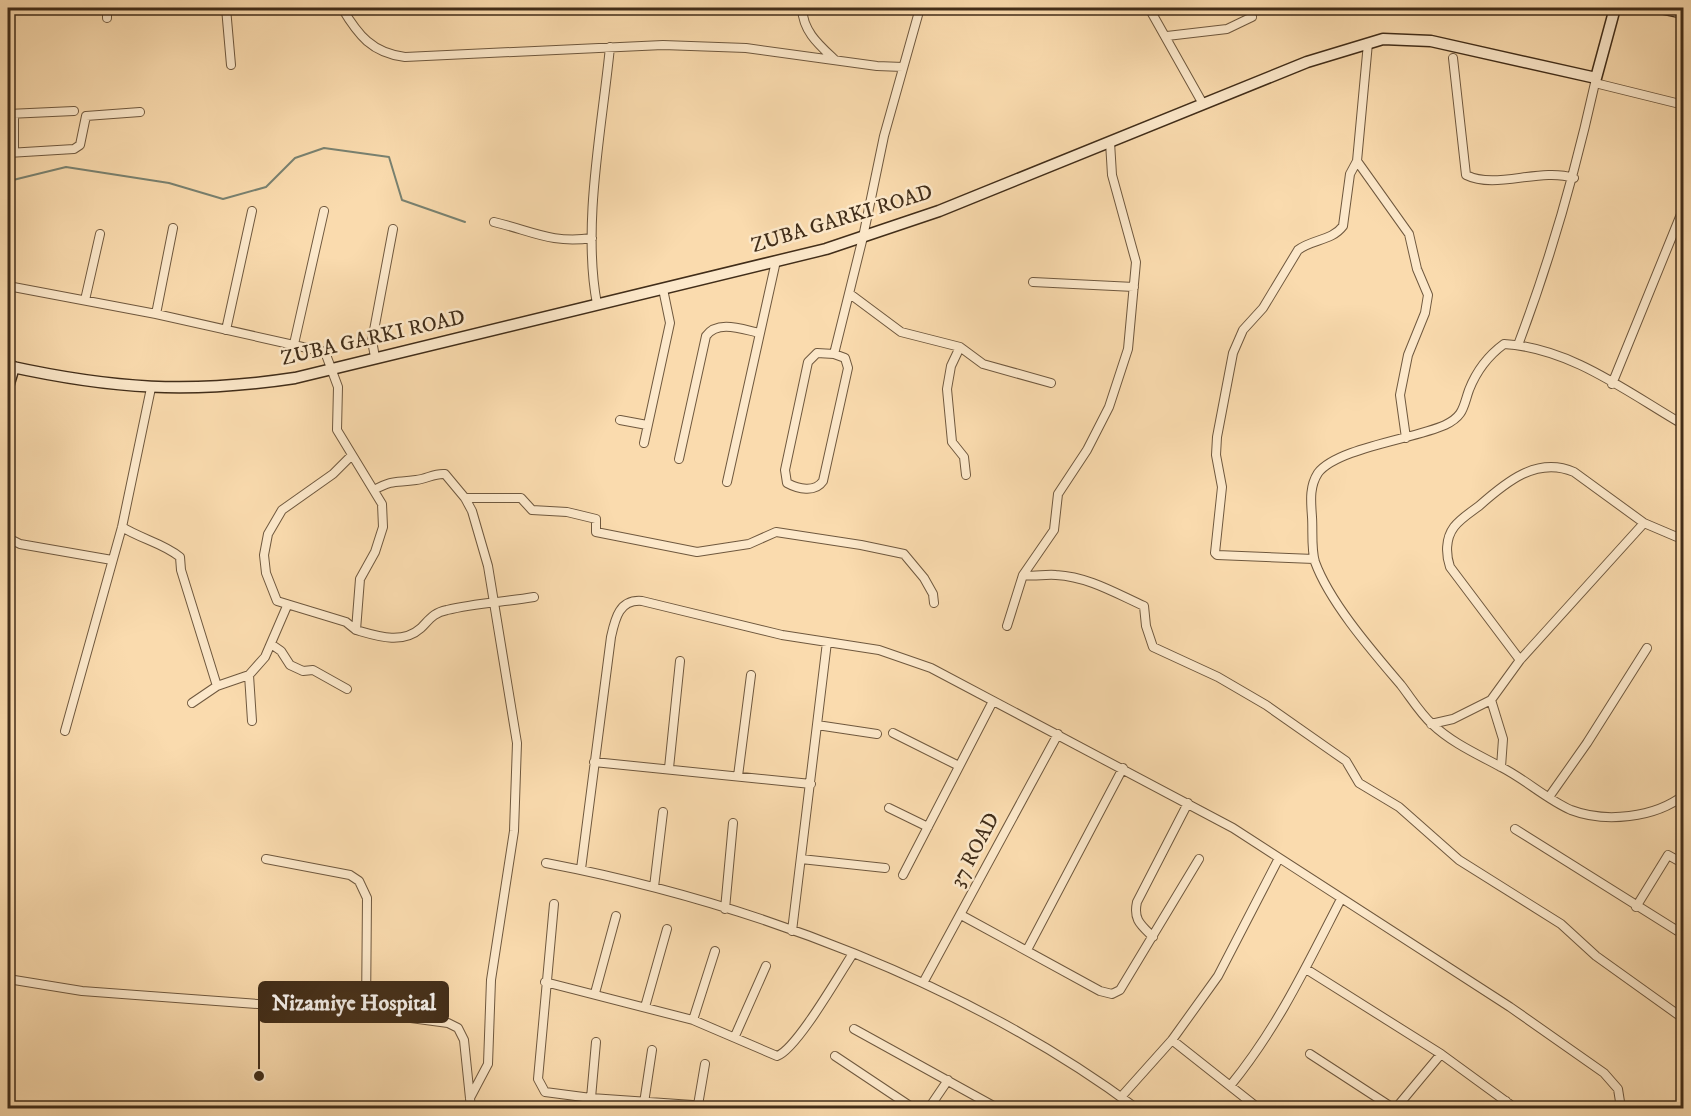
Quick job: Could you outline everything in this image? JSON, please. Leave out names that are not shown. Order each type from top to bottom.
[{"type":"main road","points":[[1595,80],[1615,8]]},
{"type":"main road","points":[[1660,8],[1683,14]]},
{"type":"main road","name":"ZUBA GARKI ROAD","points":[[10,367],[69,378],[151,388],[232,387],[295,378],[776,261],[863,237],[939,211],[1307,62],[1383,39],[1431,41],[1595,80]]},
{"type":"main road","points":[[8,387],[10,367]]},
{"type":"street","points":[[107,8],[107,18]]},
{"type":"street","points":[[226,8],[231,65]]},
{"type":"street","points":[[342,8],[363,39],[376,49],[391,55],[431,57],[610,47],[746,48],[877,66],[903,66]]},
{"type":"street","points":[[802,8],[807,29],[814,41],[835,60]]},
{"type":"street","points":[[834,354],[850,294],[884,136],[921,8]]},
{"type":"street","points":[[1149,8],[1167,36],[1203,104]]},
{"type":"street","points":[[1167,36],[1227,29],[1252,17]]},
{"type":"street","points":[[1314,560],[1217,555],[1215,553],[1222,487],[1216,455],[1217,437],[1233,353],[1243,330],[1263,308],[1298,250],[1312,242],[1329,237],[1343,226],[1350,174],[1358,161],[1368,43]]},
{"type":"street","points":[[597,304],[592,238],[610,47]]},
{"type":"street","points":[[1453,57],[1466,175],[1492,179],[1554,173],[1574,177]]},
{"type":"street","points":[[1518,345],[1557,237],[1574,177],[1595,80],[1683,105]]},
{"type":"street","points":[[8,153],[14,148],[15,140],[10,114],[74,111]]},
{"type":"street","points":[[8,153],[74,149],[80,145],[86,116],[140,112]]},
{"type":"street","points":[[1006,626],[1023,575],[1054,530],[1058,494],[1087,450],[1112,398],[1128,349],[1134,287],[1134,248],[1112,175],[1110,142]]},
{"type":"street","points":[[1358,161],[1408,234],[1417,269],[1428,295],[1425,313],[1408,355],[1400,395],[1406,438]]},
{"type":"street","points":[[1612,384],[1683,207]]},
{"type":"street","points":[[226,330],[252,211]]},
{"type":"street","points":[[294,344],[324,211]]},
{"type":"street","points":[[494,222],[561,241],[592,238]]},
{"type":"street","points":[[156,314],[173,228]]},
{"type":"street","points":[[375,357],[372,341],[393,229]]},
{"type":"street","points":[[85,300],[100,234]]},
{"type":"street","points":[[727,482],[776,261]]},
{"type":"street","points":[[1033,282],[1134,287]]},
{"type":"street","points":[[8,286],[156,314],[325,352],[333,368],[339,399],[337,430],[382,504],[383,527],[375,552],[360,579],[356,630]]},
{"type":"street","points":[[644,443],[670,323],[663,289]]},
{"type":"street","points":[[850,294],[901,332],[960,347],[983,364],[1051,383]]},
{"type":"street","points":[[678,459],[706,336],[710,330],[730,327],[760,333]]},
{"type":"street","points":[[1683,425],[1569,359],[1546,350],[1504,344],[1493,352],[1469,391],[1467,404],[1456,419],[1406,438],[1350,454],[1319,472],[1311,495],[1314,560],[1349,621],[1431,724],[1479,758],[1501,767],[1571,810],[1618,817],[1642,814],[1672,805],[1683,795]]},
{"type":"street","points":[[960,347],[951,366],[947,389],[952,442],[964,457],[966,476]]},
{"type":"street","points":[[817,352],[834,354],[845,358],[848,368],[823,481],[815,489],[790,485],[785,478],[785,470],[808,362],[817,352]]},
{"type":"street","points":[[65,731],[122,527],[151,388]]},
{"type":"street","points":[[620,420],[647,425]]},
{"type":"street","points":[[351,456],[323,481],[282,510],[268,534],[264,555],[266,573],[277,601],[287,606],[306,608],[346,622],[356,630],[382,638],[403,638],[419,630],[431,615],[447,610],[534,597]]},
{"type":"street","points":[[1520,660],[1450,567],[1447,543],[1454,527],[1500,487],[1521,474],[1549,466],[1562,467],[1574,472],[1644,522],[1683,540]]},
{"type":"street","points":[[374,490],[393,480],[418,480],[426,476],[445,474],[465,498],[488,566],[517,743],[517,783],[511,860],[491,980],[488,1064],[470,1098]]},
{"type":"street","points":[[465,498],[521,498],[532,510],[567,512],[596,519],[596,532],[697,552],[749,544],[776,532],[861,545],[904,555],[924,578],[933,594],[934,603]]},
{"type":"street","points":[[1431,724],[1453,719],[1491,700],[1520,660],[1644,522]]},
{"type":"street","points":[[122,527],[142,540],[167,546],[180,557],[217,686]]},
{"type":"street","points":[[8,538],[20,544],[112,560]]},
{"type":"street","points":[[1023,575],[1038,577],[1054,574],[1084,580],[1106,586],[1144,606],[1146,626],[1153,647],[1218,677],[1266,705],[1346,761],[1359,783],[1399,807],[1459,860],[1561,924],[1605,962],[1683,1019]]},
{"type":"street","points":[[581,869],[611,637],[620,609],[628,602],[642,601],[782,635],[902,656],[1123,768],[1188,803],[1279,858],[1510,1007],[1604,1072],[1618,1089],[1621,1108]]},
{"type":"street","points":[[192,703],[217,686],[249,675],[265,657],[287,606]]},
{"type":"street","points":[[792,931],[827,642]]},
{"type":"street","points":[[271,644],[281,651],[290,665],[303,671],[313,670],[347,689]]},
{"type":"street","points":[[1549,797],[1587,744],[1647,648]]},
{"type":"street","points":[[669,768],[680,661]]},
{"type":"street","points":[[249,675],[252,721]]},
{"type":"street","points":[[738,776],[751,675]]},
{"type":"street","points":[[1491,700],[1503,739],[1501,767]]},
{"type":"street","points":[[903,875],[993,701]]},
{"type":"street","points":[[817,725],[877,734]]},
{"type":"street","points":[[893,733],[959,766]]},
{"type":"street","name":"37 ROAD","points":[[923,983],[962,915],[1058,734]]},
{"type":"street","points":[[594,762],[811,784]]},
{"type":"street","points":[[1027,950],[1123,768]]},
{"type":"street","points":[[1154,937],[1137,922],[1135,916],[1137,902],[1188,803]]},
{"type":"street","points":[[889,808],[928,827]]},
{"type":"street","points":[[654,887],[663,813]]},
{"type":"street","points":[[725,909],[734,823]]},
{"type":"street","points":[[1515,830],[1683,935]]},
{"type":"street","points":[[1636,907],[1668,855],[1683,864]]},
{"type":"street","points":[[1121,1098],[1172,1040],[1218,976],[1279,858]]},
{"type":"street","points":[[266,859],[350,875],[364,889],[367,898],[366,1012]]},
{"type":"street","points":[[801,859],[885,868]]},
{"type":"street","points":[[962,915],[1101,991],[1112,994],[1120,990],[1199,859]]},
{"type":"street","points":[[546,863],[654,887],[725,909],[792,931],[923,983],[1007,1025],[1136,1108]]},
{"type":"street","points":[[1230,1086],[1271,1032],[1341,899]]},
{"type":"street","points":[[554,904],[538,1079],[540,1086],[552,1095],[736,1108]]},
{"type":"street","points":[[595,993],[616,916]]},
{"type":"street","points":[[645,1007],[666,929]]},
{"type":"street","points":[[693,1020],[715,951]]},
{"type":"street","points":[[546,982],[693,1020],[735,1036],[768,1054],[783,1054],[805,1027],[852,955]]},
{"type":"street","points":[[735,1036],[766,966]]},
{"type":"street","points":[[1305,969],[1441,1054],[1515,1108]]},
{"type":"street","points":[[8,979],[82,992],[366,1012],[447,1023],[458,1028],[464,1040],[471,1108]]},
{"type":"street","points":[[854,1029],[997,1108]]},
{"type":"street","points":[[1172,1040],[1258,1108]]},
{"type":"street","points":[[591,1098],[596,1042]]},
{"type":"street","points":[[644,1103],[652,1050]]},
{"type":"street","points":[[1310,1054],[1395,1108],[1441,1054]]},
{"type":"street","points":[[835,1056],[914,1108]]},
{"type":"street","points":[[698,1105],[705,1064]]},
{"type":"street","points":[[929,1108],[948,1080]]},
{"type":"street","points":[[1498,1108],[1506,1101]]},
{"type":"waterway","points":[[8,186],[13,180],[66,167],[169,183],[223,199],[266,187],[295,158],[324,148],[389,157],[402,200],[465,222]]},
{"type":"place","name":"Nizamiye Hospital","points":[[259,1076]]}]
